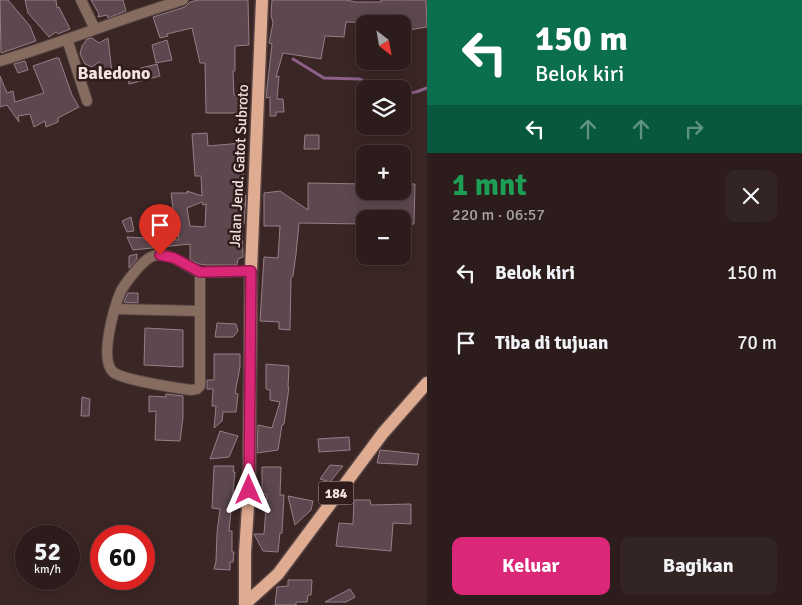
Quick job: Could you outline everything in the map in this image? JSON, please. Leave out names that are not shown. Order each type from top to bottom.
[{"type":"main road","name":"Jalan Jend. Gatot Subroto","points":[[245,604],[245,553],[249,490],[251,271],[262,0]]},
{"type":"main road","name":"184","points":[[245,604],[278,574],[383,432],[427,383]]},
{"type":"street","points":[[82,0],[95,29]]},
{"type":"street","points":[[0,61],[136,14],[184,0]]},
{"type":"street","points":[[67,39],[88,101]]},
{"type":"street","points":[[200,272],[201,383],[197,389],[191,390],[144,382],[115,373],[107,360],[106,348],[121,292],[130,278],[151,256],[167,256],[200,272],[251,271]]},
{"type":"street","points":[[116,309],[200,312]]},
{"type":"building","points":[[0,0],[8,0],[30,26],[36,41],[1,53]]},
{"type":"building","points":[[25,0],[56,0],[57,8],[59,7],[70,29],[58,34],[56,32],[49,37],[28,13]]},
{"type":"building","points":[[91,0],[123,0],[126,11],[108,18],[107,15],[98,17],[99,14]]},
{"type":"building","points":[[198,0],[248,0],[249,45],[235,46],[235,71],[233,71],[234,95],[245,95],[245,113],[206,113],[205,63],[200,63],[192,28],[167,34],[168,36],[160,38],[153,17],[185,7],[190,2]]},
{"type":"building","points":[[272,0],[381,2],[381,0],[426,0],[427,27],[411,30],[411,15],[356,15],[356,22],[346,22],[344,37],[325,36],[321,59],[283,53],[276,77],[279,76],[277,99],[283,99],[284,112],[276,112],[276,116],[270,116],[270,97],[266,98],[272,44],[269,43],[273,23],[271,15]]},
{"type":"building","points":[[92,38],[99,43],[108,38],[112,73],[105,71],[99,62],[92,67],[85,64],[80,54],[82,46],[87,39]]},
{"type":"building","points":[[167,40],[172,60],[156,63],[152,45]]},
{"type":"building","points":[[59,58],[72,95],[79,107],[58,118],[58,122],[46,127],[45,121],[34,127],[30,114],[18,116],[19,122],[7,105],[0,107],[0,76],[7,93],[13,91],[15,102],[44,93],[33,66]]},
{"type":"building","points":[[25,61],[28,70],[18,73],[14,64]]},
{"type":"building","points":[[157,64],[160,76],[129,84],[126,72]]},
{"type":"building","points":[[207,133],[208,146],[242,143],[244,195],[246,195],[244,224],[242,224],[243,257],[238,259],[237,265],[207,265],[190,260],[190,244],[133,250],[127,237],[178,240],[180,224],[175,225],[171,193],[188,193],[187,191],[202,196],[201,176],[195,176],[192,134]],"holes":[[[202,202],[203,205],[206,204],[205,227],[190,226],[187,208]]]},
{"type":"building","points":[[305,135],[319,135],[319,149],[304,149]]},
{"type":"building","points":[[308,183],[356,184],[356,200],[411,200],[411,184],[415,184],[414,224],[411,224],[411,210],[356,210],[356,224],[299,223],[293,276],[291,278],[290,330],[279,329],[279,322],[260,321],[264,257],[278,258],[280,226],[264,226],[264,193],[280,191],[308,210]]},
{"type":"building","points":[[131,217],[134,231],[127,232],[122,221]]},
{"type":"building","points":[[137,254],[137,259],[129,268],[129,256]]},
{"type":"building","points":[[128,293],[138,293],[138,303],[124,302]]},
{"type":"building","points":[[217,323],[236,324],[238,331],[233,337],[215,337]]},
{"type":"building","points":[[145,328],[183,330],[183,367],[144,365]]},
{"type":"building","points":[[214,354],[240,354],[240,367],[235,393],[238,394],[236,412],[223,412],[222,421],[214,428],[216,406],[212,406],[213,389],[207,389],[207,380],[214,380]]},
{"type":"building","points":[[266,364],[289,366],[289,387],[278,450],[257,453],[258,425],[272,428],[280,402],[270,400],[270,390],[266,389]]},
{"type":"building","points":[[166,394],[183,396],[180,441],[155,440],[156,411],[149,412],[149,396],[166,397]]},
{"type":"building","points":[[82,397],[90,399],[89,416],[81,416]]},
{"type":"building","points":[[220,431],[238,436],[229,457],[210,459]]},
{"type":"building","points":[[349,437],[350,450],[319,452],[318,439]]},
{"type":"building","points":[[380,450],[419,454],[417,465],[377,463]]},
{"type":"building","points":[[330,465],[343,466],[330,482],[320,479]]},
{"type":"building","points":[[214,466],[234,466],[233,472],[235,472],[229,531],[232,531],[232,552],[234,552],[233,562],[230,562],[230,570],[214,569],[220,509],[212,508]]},
{"type":"building","points":[[262,467],[281,467],[280,495],[284,495],[282,533],[280,533],[278,552],[263,551],[254,534],[264,534],[267,494],[262,494]]},
{"type":"building","points":[[288,496],[313,501],[311,510],[295,525]]},
{"type":"building","points":[[354,500],[370,500],[371,505],[411,504],[411,524],[393,523],[391,551],[336,546],[339,523],[353,524]]},
{"type":"building","points":[[288,580],[312,580],[311,595],[308,595],[307,602],[296,602],[296,605],[275,605],[277,587],[288,586]]},
{"type":"building","points":[[350,589],[355,597],[346,602],[325,602]]},
{"type":"waterway","points":[[293,59],[324,78],[362,80]]},
{"type":"waterway","points":[[411,93],[427,88]]},
{"type":"district","name":"Baledono","points":[[114,73]]},
{"type":"route","points":[[160,255],[174,258],[200,272],[251,271],[249,490]]}]
